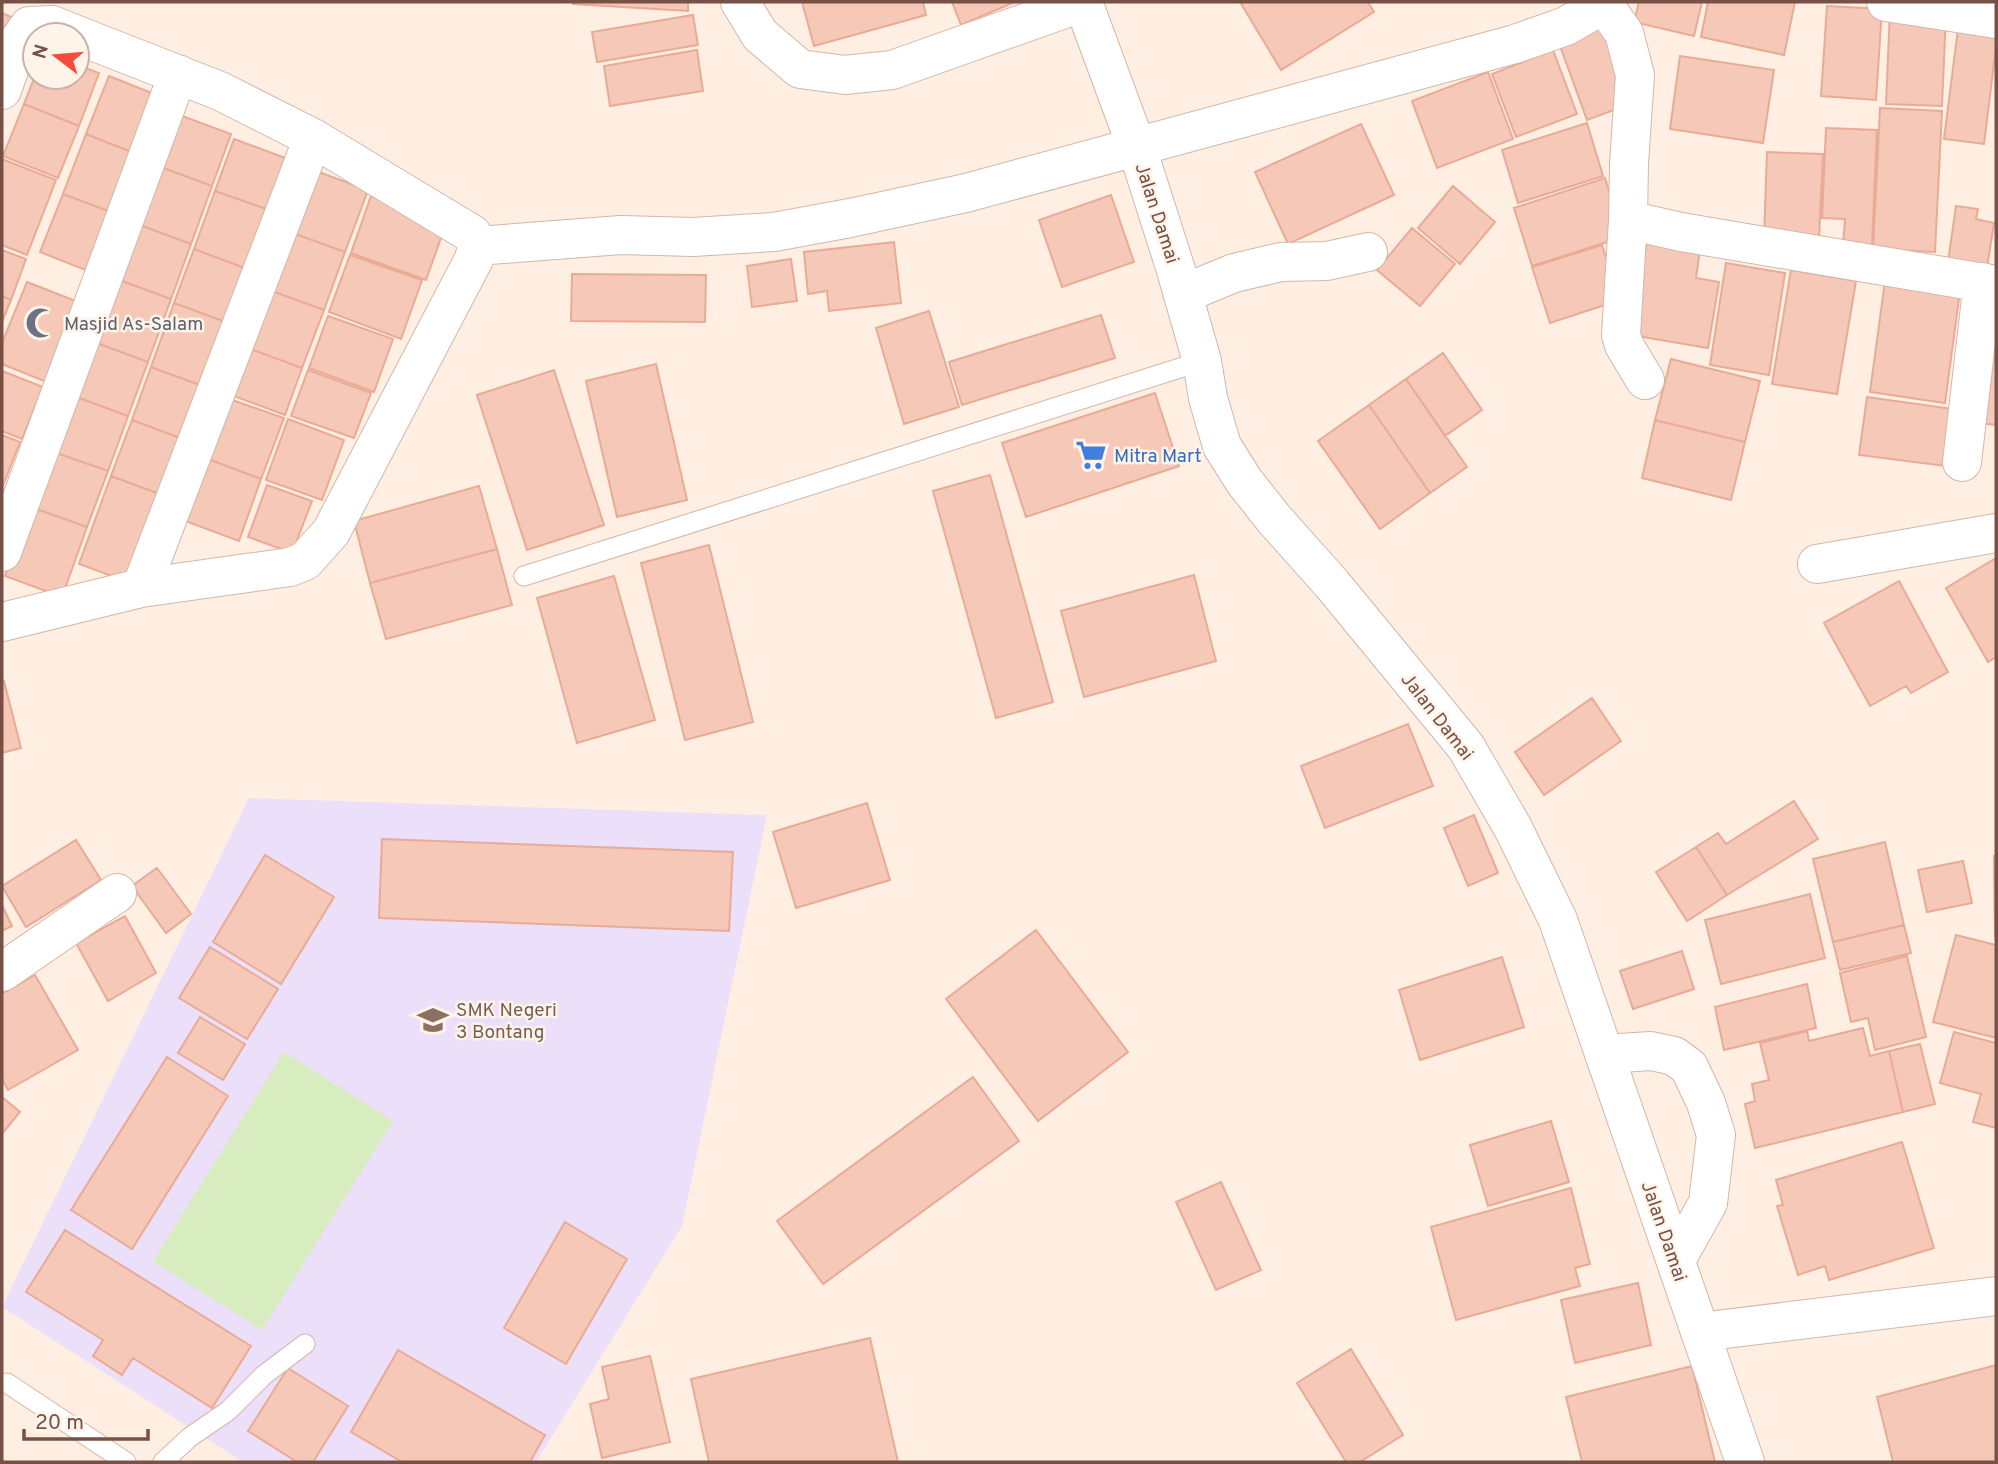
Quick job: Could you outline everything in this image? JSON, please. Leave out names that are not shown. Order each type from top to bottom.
[{"type":"street","points":[[740,2],[760,35],[800,69],[845,75],[892,70],[1084,2]]},
{"type":"street","name":"Jalan Damai","points":[[1084,2],[1137,148],[1183,294],[1222,446],[1244,481],[1466,747],[1513,828],[1558,920],[1745,1462]]},
{"type":"street","points":[[1886,2],[1996,19]]},
{"type":"street","points":[[477,246],[621,235],[694,237],[774,232],[966,194],[1515,44],[1566,26],[1606,3],[1624,33],[1635,75],[1621,335],[1645,380]]},
{"type":"street","points":[[2,90],[21,38]]},
{"type":"street","points":[[2,622],[141,588],[290,567],[305,561],[331,532],[474,259],[477,246],[472,234],[313,138],[220,91],[91,40]]},
{"type":"street","points":[[2,552],[178,74]]},
{"type":"street","points":[[141,588],[313,138]]},
{"type":"street","points":[[1628,220],[1681,232],[1990,284],[1962,462]]},
{"type":"street","points":[[1183,294],[1234,273],[1281,262],[1326,261],[1368,252]]},
{"type":"street","points":[[1817,564],[1996,533]]},
{"type":"street","points":[[2,972],[117,893]]},
{"type":"street","points":[[1604,1054],[1651,1051],[1674,1056],[1689,1067],[1706,1103],[1716,1135],[1708,1203],[1676,1260]]},
{"type":"street","points":[[1700,1332],[1995,1293]]},
{"type":"lane","points":[[524,576],[1202,361]]},
{"type":"lane","points":[[163,1462],[190,1437],[228,1411],[264,1375],[305,1345]]},
{"type":"lane","points":[[8,1383],[127,1462]]},
{"type":"shaded area","name":"SMK Negeri 3 Bontang","points":[[249,798],[767,815],[682,1226],[536,1462],[243,1462],[2,1307]]},
{"type":"green space","points":[[284,1052],[393,1121],[262,1330],[153,1261]]},
{"type":"building","points":[[688,2],[688,11],[573,4]]},
{"type":"building","points":[[802,2],[923,2],[926,15],[814,46]]},
{"type":"building","points":[[952,2],[1015,2],[961,25]]},
{"type":"building","points":[[1240,2],[1368,2],[1374,12],[1281,70]]},
{"type":"building","points":[[1639,2],[1702,2],[1694,36],[1634,22]]},
{"type":"building","points":[[1708,2],[1795,2],[1784,55],[1701,37]]},
{"type":"building","points":[[1827,6],[1882,9],[1876,100],[1821,96]]},
{"type":"building","points":[[1890,11],[1946,14],[1942,106],[1886,104]]},
{"type":"building","points":[[2,13],[16,19],[2,51]]},
{"type":"building","points":[[693,15],[698,45],[597,62],[592,32]]},
{"type":"building","points":[[1959,21],[1996,25],[1996,47],[1984,144],[1944,139]]},
{"type":"building","points":[[1602,27],[1630,104],[1587,120],[1559,43]]},
{"type":"building","points":[[697,50],[703,91],[610,106],[604,66]]},
{"type":"building","points":[[1553,50],[1577,114],[1516,137],[1492,74]]},
{"type":"building","points":[[1680,56],[1774,70],[1763,143],[1670,129]]},
{"type":"building","points":[[91,70],[99,73],[79,126],[24,104],[29,91],[91,91]]},
{"type":"building","points":[[1488,72],[1513,139],[1437,168],[1412,101]]},
{"type":"building","points":[[109,76],[157,95],[134,153],[86,134]]},
{"type":"building","points":[[24,104],[79,126],[58,178],[3,156]]},
{"type":"building","points":[[1880,108],[1942,111],[1935,252],[1873,249]]},
{"type":"building","points":[[174,113],[231,134],[212,186],[155,165]]},
{"type":"building","points":[[1587,123],[1603,176],[1518,203],[1502,150]]},
{"type":"building","points":[[1361,124],[1394,195],[1288,244],[1255,172]]},
{"type":"building","points":[[1826,128],[1877,130],[1872,246],[1843,245],[1845,219],[1822,218]]},
{"type":"building","points":[[86,134],[134,153],[111,212],[63,194]]},
{"type":"building","points":[[234,139],[291,160],[272,211],[215,191]]},
{"type":"building","points":[[1767,152],[1823,154],[1819,239],[1764,237]]},
{"type":"building","points":[[2,159],[56,180],[27,255],[2,245]]},
{"type":"building","points":[[155,165],[212,186],[191,244],[134,223]]},
{"type":"building","points":[[313,170],[368,190],[345,252],[290,232]]},
{"type":"building","points":[[1605,178],[1623,237],[1532,266],[1514,208]]},
{"type":"building","points":[[1453,186],[1495,222],[1460,264],[1418,228]]},
{"type":"building","points":[[215,191],[272,211],[250,270],[194,249]]},
{"type":"building","points":[[63,194],[111,212],[88,271],[40,252]]},
{"type":"building","points":[[1111,195],[1134,262],[1062,287],[1039,220]]},
{"type":"building","points":[[371,196],[446,224],[426,280],[351,253]]},
{"type":"building","points":[[1956,206],[1978,209],[1976,219],[1994,223],[1987,268],[1948,262]]},
{"type":"building","points":[[134,223],[191,244],[171,299],[114,278]]},
{"type":"building","points":[[1412,228],[1455,264],[1420,306],[1377,270]]},
{"type":"building","points":[[290,232],[345,252],[324,310],[269,290]]},
{"type":"building","points":[[1647,241],[1700,250],[1696,278],[1719,282],[1708,348],[1631,335]]},
{"type":"building","points":[[894,242],[901,303],[829,311],[827,291],[808,294],[804,252]]},
{"type":"building","points":[[1602,245],[1620,300],[1550,323],[1532,267]]},
{"type":"building","points":[[194,249],[250,270],[231,324],[174,303]]},
{"type":"building","points":[[2,250],[26,259],[11,300],[2,296]]},
{"type":"building","points":[[350,255],[422,280],[401,339],[329,312]]},
{"type":"building","points":[[791,259],[797,301],[752,307],[747,266]]},
{"type":"building","points":[[1726,263],[1785,273],[1769,375],[1710,365]]},
{"type":"building","points":[[1791,270],[1856,281],[1837,394],[1772,384]]},
{"type":"building","points":[[572,274],[706,275],[705,322],[571,321]]},
{"type":"building","points":[[114,278],[171,299],[148,362],[91,341]]},
{"type":"building","points":[[1885,281],[1960,291],[1945,403],[1870,392]]},
{"type":"building","name":"Masjid As-Salam","points":[[27,282],[81,303],[49,383],[2,364],[2,343]]},
{"type":"building","points":[[269,290],[324,310],[302,368],[248,348]]},
{"type":"building","points":[[2,296],[11,300],[2,322]]},
{"type":"building","points":[[174,303],[231,324],[208,388],[151,367]]},
{"type":"building","points":[[1996,308],[1996,425],[1971,422]]},
{"type":"building","points":[[929,311],[959,407],[904,424],[876,328]]},
{"type":"building","points":[[1101,315],[1115,358],[962,405],[949,362]]},
{"type":"building","points":[[328,316],[393,339],[374,392],[309,368]]},
{"type":"building","points":[[91,341],[148,362],[128,416],[71,395]]},
{"type":"building","points":[[248,348],[302,368],[285,415],[231,395]]},
{"type":"building","points":[[1443,353],[1482,410],[1445,436],[1406,379]]},
{"type":"building","points":[[1671,359],[1760,381],[1745,442],[1655,420]]},
{"type":"building","points":[[656,364],[687,500],[617,517],[586,381]]},
{"type":"building","points":[[151,367],[208,388],[188,441],[132,420]]},
{"type":"building","points":[[308,370],[371,393],[354,438],[291,416]]},
{"type":"building","points":[[554,370],[604,525],[527,550],[477,395]]},
{"type":"building","points":[[2,371],[43,387],[22,439],[2,431]]},
{"type":"building","points":[[1406,379],[1467,467],[1430,493],[1369,405]]},
{"type":"building","name":"Mitra Mart","points":[[1155,393],[1179,466],[1026,517],[1002,443]]},
{"type":"building","points":[[71,395],[128,416],[108,471],[51,451]]},
{"type":"building","points":[[1867,397],[1953,409],[1945,466],[1859,455]]},
{"type":"building","points":[[229,399],[284,418],[261,479],[208,459]]},
{"type":"building","points":[[1369,405],[1430,493],[1380,529],[1318,441]]},
{"type":"building","points":[[288,419],[344,440],[322,500],[266,480]]},
{"type":"building","points":[[132,420],[188,441],[168,497],[111,476]]},
{"type":"building","points":[[1655,420],[1745,442],[1731,500],[1642,478]]},
{"type":"building","points":[[2,435],[20,442],[2,488]]},
{"type":"building","points":[[51,451],[108,471],[87,527],[31,507]]},
{"type":"building","points":[[208,459],[261,479],[239,541],[185,521]]},
{"type":"building","points":[[990,475],[1053,702],[996,718],[933,491]]},
{"type":"building","points":[[111,476],[168,497],[136,585],[79,564]]},
{"type":"building","points":[[267,485],[312,501],[292,553],[248,537]]},
{"type":"building","points":[[479,486],[497,549],[370,583],[354,521]]},
{"type":"building","points":[[31,507],[87,527],[62,597],[5,576]]},
{"type":"building","points":[[709,545],[753,722],[685,740],[641,563]]},
{"type":"building","points":[[497,549],[512,605],[386,639],[370,583]]},
{"type":"building","points":[[1996,558],[1996,657],[1988,662],[1946,588]]},
{"type":"building","points":[[1194,575],[1216,661],[1084,697],[1061,611]]},
{"type":"building","points":[[614,576],[655,720],[577,743],[537,598]]},
{"type":"building","points":[[1899,581],[1948,672],[1911,693],[1906,686],[1870,706],[1824,623]]},
{"type":"building","points":[[4,681],[21,748],[2,753],[2,682]]},
{"type":"building","points":[[1592,698],[1621,741],[1544,795],[1515,752]]},
{"type":"building","points":[[1408,724],[1433,786],[1325,828],[1301,766]]},
{"type":"building","points":[[1794,801],[1818,839],[1727,895],[1696,847],[1718,833],[1726,844]]},
{"type":"building","points":[[867,803],[890,880],[796,908],[773,832]]},
{"type":"building","points":[[1474,815],[1498,873],[1468,886],[1444,828]]},
{"type":"building","points":[[382,839],[733,852],[729,931],[379,918]]},
{"type":"building","points":[[76,840],[101,880],[26,927],[2,886]]},
{"type":"building","points":[[1885,842],[1904,925],[1833,942],[1813,859]]},
{"type":"building","points":[[1696,847],[1727,895],[1687,921],[1656,872]]},
{"type":"building","points":[[265,855],[334,897],[281,984],[213,942]]},
{"type":"building","points":[[1996,856],[1996,937],[1995,937]]},
{"type":"building","points":[[1963,861],[1972,903],[1927,912],[1918,870]]},
{"type":"building","points":[[157,868],[191,914],[166,933],[132,886]]},
{"type":"building","points":[[1810,894],[1825,958],[1721,984],[1705,920]]},
{"type":"building","points":[[2,905],[12,926],[2,931]]},
{"type":"building","points":[[125,916],[156,973],[108,1001],[76,943]]},
{"type":"building","points":[[1904,925],[1911,953],[1840,970],[1833,942]]},
{"type":"building","points":[[1036,930],[1128,1052],[1038,1121],[946,999]]},
{"type":"building","points":[[1956,935],[1996,945],[1996,1038],[1933,1022]]},
{"type":"building","points":[[210,947],[278,989],[247,1039],[179,998]]},
{"type":"building","points":[[1682,951],[1694,989],[1633,1009],[1620,971]]},
{"type":"building","points":[[1907,956],[1926,1037],[1875,1050],[1868,1018],[1851,1022],[1840,973]]},
{"type":"building","points":[[1502,957],[1524,1027],[1420,1060],[1399,990]]},
{"type":"building","points":[[35,975],[78,1050],[8,1090],[2,1079],[2,994]]},
{"type":"building","points":[[1807,984],[1816,1028],[1724,1050],[1715,1007]]},
{"type":"building","points":[[200,1017],[245,1044],[223,1080],[178,1053]]},
{"type":"building","points":[[1863,1028],[1870,1056],[1889,1051],[1903,1112],[1755,1148],[1745,1104],[1755,1101],[1752,1084],[1769,1080],[1760,1043],[1807,1031],[1809,1041]]},
{"type":"building","points":[[1954,1032],[1996,1043],[1996,1128],[1973,1122],[1981,1094],[1940,1083]]},
{"type":"building","points":[[1920,1044],[1935,1104],[1903,1112],[1889,1051]]},
{"type":"building","points":[[167,1057],[228,1096],[132,1249],[71,1210]]},
{"type":"building","points":[[973,1077],[1019,1141],[823,1284],[777,1221]]},
{"type":"building","points":[[2,1097],[20,1112],[2,1134]]},
{"type":"building","points":[[1551,1121],[1569,1182],[1488,1206],[1470,1145]]},
{"type":"building","points":[[1902,1142],[1934,1248],[1829,1280],[1825,1266],[1798,1275],[1777,1206],[1783,1205],[1776,1180]]},
{"type":"building","points":[[1221,1182],[1261,1270],[1216,1290],[1176,1202]]},
{"type":"building","points":[[1571,1188],[1590,1264],[1575,1268],[1580,1286],[1456,1320],[1431,1227]]},
{"type":"building","points":[[565,1222],[627,1259],[566,1364],[504,1328]]},
{"type":"building","points":[[65,1230],[251,1346],[212,1408],[133,1358],[122,1375],[93,1356],[103,1340],[26,1292]]},
{"type":"building","points":[[1638,1283],[1651,1345],[1575,1363],[1561,1300]]},
{"type":"building","points":[[870,1338],[898,1462],[709,1462],[691,1379]]},
{"type":"building","points":[[1351,1349],[1403,1435],[1360,1462],[1346,1462],[1297,1383]]},
{"type":"building","points":[[398,1350],[545,1435],[530,1462],[402,1462],[351,1432]]},
{"type":"building","points":[[650,1356],[670,1442],[602,1458],[590,1404],[609,1399],[602,1367]]},
{"type":"building","points":[[1996,1365],[1996,1462],[1893,1462],[1877,1397]]},
{"type":"building","points":[[1692,1366],[1715,1462],[1582,1462],[1566,1397]]},
{"type":"building","points":[[288,1368],[348,1406],[313,1462],[297,1462],[248,1431]]},
{"type":"place","name":"Masjid As-Salam","points":[[41,323]]},
{"type":"place","name":"Mitra Mart","points":[[1091,455]]},
{"type":"place","name":"SMK Negeri 3 Bontang","points":[[433,1020]]}]
